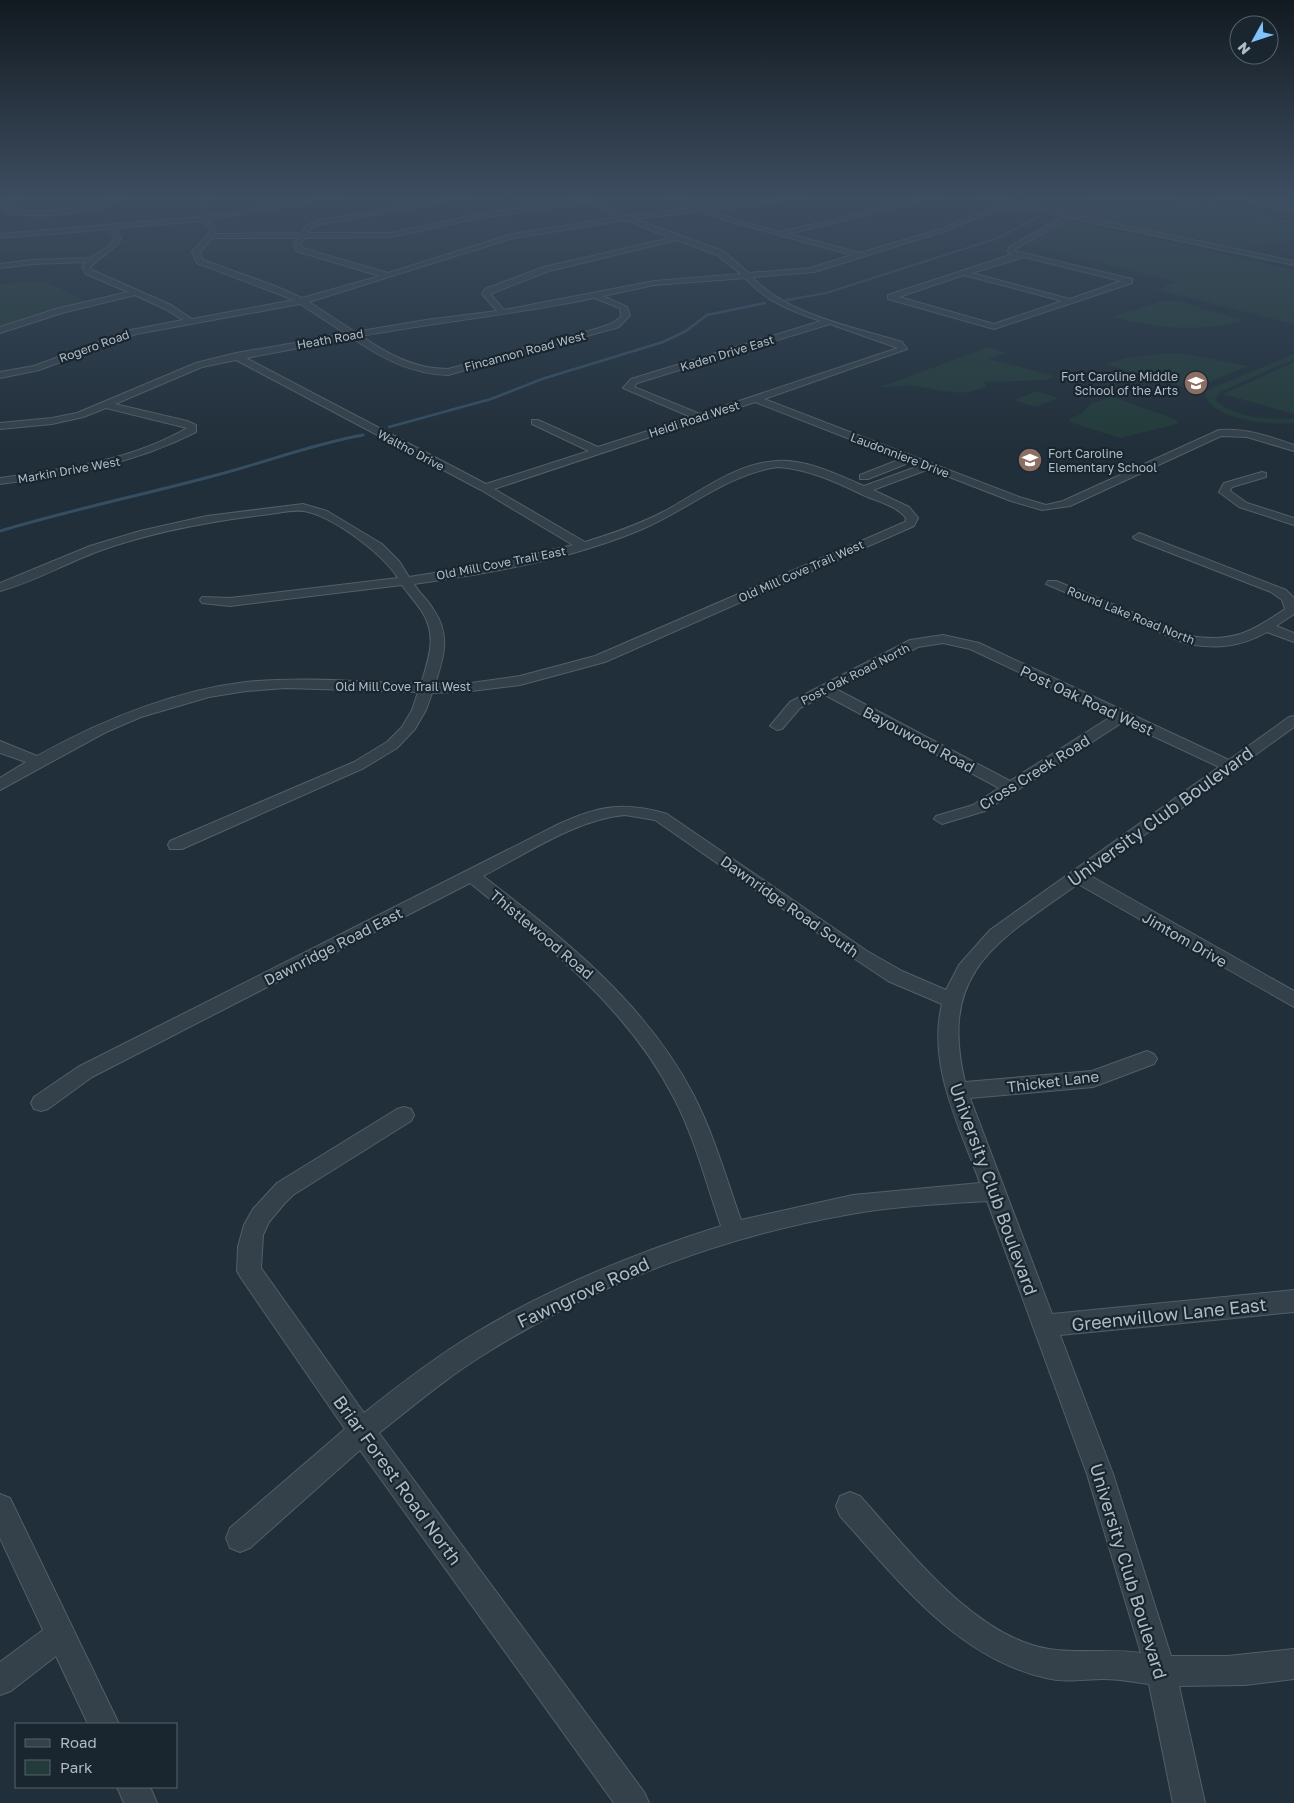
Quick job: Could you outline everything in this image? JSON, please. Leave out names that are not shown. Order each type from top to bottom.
[{"type":"street","points":[[109,281],[168,307],[190,321]]},
{"type":"street","points":[[250,281],[302,302],[352,335]]},
{"type":"street","name":"Rogero Road","points":[[0,375],[36,368],[134,332],[302,302],[368,281]]},
{"type":"street","points":[[502,312],[486,294],[488,290],[512,281]]},
{"type":"street","name":"Heath Road","points":[[0,426],[69,418],[107,405],[199,365],[236,356],[674,281]]},
{"type":"street","points":[[752,281],[762,292],[773,300],[828,322]]},
{"type":"street","points":[[939,281],[890,297],[994,327],[1129,281]]},
{"type":"street","points":[[995,281],[1070,301]]},
{"type":"street","points":[[0,330],[59,311],[135,293]]},
{"type":"street","name":"Fincannon Road West","points":[[352,335],[398,360],[423,371],[438,373],[602,330],[613,326],[625,318],[626,315],[623,308],[595,294]]},
{"type":"street","name":"Heidi Road West","points":[[485,488],[896,353],[903,348],[899,344],[828,322]]},
{"type":"street","name":"Kaden Drive East","points":[[699,417],[628,388],[634,381],[828,322]]},
{"type":"street","name":"Waltho Drive","points":[[236,356],[485,488],[584,546]]},
{"type":"street","name":"Laudonniere Drive","points":[[755,399],[1015,499],[1046,508],[1066,504],[1209,437],[1231,432],[1254,436],[1294,448]]},
{"type":"street","name":"Markin Drive West","points":[[0,481],[86,469],[132,458],[159,448],[192,430],[192,427],[184,423],[107,405]]},
{"type":"street","points":[[535,422],[598,451]]},
{"type":"street","points":[[846,484],[910,459]]},
{"type":"street","name":"Old Mill Cove Trail East","points":[[206,600],[230,602],[471,571],[584,546],[663,515],[762,466],[780,464],[805,468],[846,484]]},
{"type":"street","points":[[846,484],[862,491],[928,466]]},
{"type":"street","points":[[1262,475],[1228,485],[1224,492],[1243,505],[1294,522]]},
{"type":"street","name":"Old Mill Cove Trail West","points":[[0,785],[37,761],[112,723],[194,695],[229,688],[285,684],[426,688],[471,687],[525,680],[567,671],[600,659],[910,524],[912,518],[906,509],[862,491]]},
{"type":"street","points":[[0,586],[94,549],[144,533],[207,519],[303,507],[323,513],[378,547],[395,564],[428,610],[438,631],[438,653],[419,710],[408,729],[392,745],[371,759],[176,845]]},
{"type":"street","name":"Round Lake Road North","points":[[1052,584],[1187,640],[1219,645],[1234,643],[1266,627],[1292,610],[1292,603],[1276,589],[1139,537]]},
{"type":"street","points":[[1266,627],[1294,638]]},
{"type":"street","name":"Post Oak Road North","points":[[777,726],[795,705],[915,643],[943,639]]},
{"type":"street","name":"Post Oak Road West","points":[[943,639],[974,646],[1230,766]]},
{"type":"street","name":"Bayouwood Road","points":[[826,690],[1010,788]]},
{"type":"street","name":"Cross Creek Road","points":[[942,819],[979,808],[1122,716]]},
{"type":"street","name":"University Club Boulevard","points":[[1189,1803],[1161,1670],[1100,1474],[957,1091],[948,1060],[947,1028],[951,1000],[982,947],[1077,876],[1294,720]]},
{"type":"street","points":[[0,746],[11,753],[37,761]]},
{"type":"street","name":"Dawnridge Road East","points":[[41,1103],[85,1072],[471,874],[594,814],[616,809],[632,809]]},
{"type":"street","name":"Dawnridge Road South","points":[[632,809],[661,818],[861,955],[895,976],[951,1000]]},
{"type":"street","name":"Thistlewood Road","points":[[471,874],[577,960],[632,1018],[660,1054],[684,1096],[698,1129],[734,1231]]},
{"type":"street","name":"Jimtom Drive","points":[[1077,876],[1290,992]]},
{"type":"street","name":"Thicket Lane","points":[[957,1091],[1093,1079],[1146,1059]]},
{"type":"street","name":"Briar Forest Road North","points":[[404,1115],[285,1188],[265,1208],[254,1225],[249,1240],[247,1255],[249,1271],[361,1430],[633,1803]]},
{"type":"street","name":"Fawngrove Road","points":[[240,1538],[361,1430],[472,1349],[572,1294],[632,1267],[684,1247],[734,1231],[853,1204],[993,1191]]},
{"type":"street","name":"Greenwillow Lane East","points":[[1045,1326],[1294,1301]]},
{"type":"street","points":[[850,1506],[956,1617],[984,1639],[1017,1656],[1048,1664],[1118,1664],[1161,1670],[1216,1671],[1294,1664]]},
{"type":"street","points":[[0,1508],[104,1723]]},
{"type":"street","points":[[0,1680],[62,1634]]},
{"type":"street","points":[[134,1788],[141,1803]]},
{"type":"green space","points":[[43,281],[88,302],[0,328],[0,284]]},
{"type":"green space","points":[[1173,281],[1294,281],[1294,324],[1158,290],[1177,282]]},
{"type":"green space","points":[[1163,301],[1177,301],[1243,320],[1210,327],[1194,328],[1145,324],[1112,317]]},
{"type":"green space","points":[[989,347],[1006,353],[989,359],[1054,376],[1047,380],[984,382],[986,386],[977,390],[960,393],[911,386],[880,387]]},
{"type":"green space","points":[[1160,354],[1185,354],[1248,366],[1195,388],[1187,388],[1106,364],[1126,358]]},
{"type":"green space","points":[[1294,354],[1294,359],[1220,392],[1215,400],[1232,411],[1252,417],[1294,419],[1294,423],[1258,422],[1231,415],[1219,410],[1210,403],[1205,395],[1208,390]]},
{"type":"green space","points":[[1294,362],[1294,414],[1223,394]]},
{"type":"green space","points":[[1037,391],[1058,398],[1035,407],[1014,400]]},
{"type":"green space","points":[[1113,397],[1177,420],[1177,424],[1120,438],[1070,422],[1069,419],[1081,414],[1092,403]]},
{"type":"waterway","points":[[789,300],[826,293],[863,281]]},
{"type":"waterway","points":[[789,300],[794,299]]},
{"type":"waterway","points":[[389,427],[491,399],[542,379],[663,342],[686,331],[707,315],[765,303]]},
{"type":"waterway","points":[[0,531],[232,471],[325,443],[363,435]]},
{"type":"place","name":"Fort Caroline Middle School of the Arts","points":[[1196,383]]},
{"type":"place","name":"Fort Caroline Elementary School","points":[[1030,460]]}]
